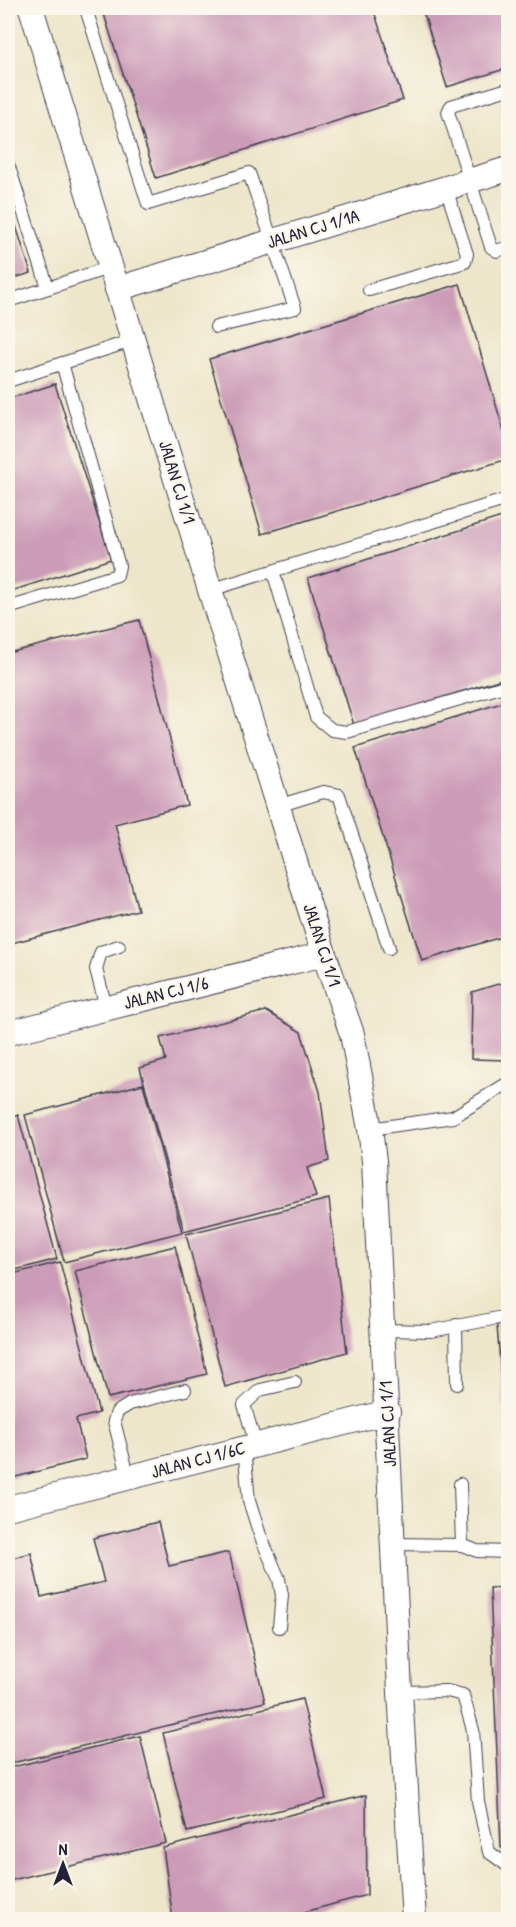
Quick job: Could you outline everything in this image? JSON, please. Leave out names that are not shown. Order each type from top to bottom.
[{"type":"street","name":"JALAN CJ 1/1","points":[[31,8],[210,590],[324,954],[352,1034],[374,1161],[400,1692],[414,1920]]},
{"type":"street","name":"JALAN CJ 1/1A","points":[[114,278],[271,242],[508,169]]},
{"type":"street","name":"JALAN CJ 1/6","points":[[8,1033],[324,954]]},
{"type":"street","name":"JALAN CJ 1/6C","points":[[8,1508],[388,1412]]},
{"type":"lane","points":[[86,9],[148,204],[249,173],[294,308],[216,327]]},
{"type":"lane","points":[[508,89],[451,106],[448,112],[491,246],[497,251],[508,247]]},
{"type":"lane","points":[[8,164],[48,288]]},
{"type":"lane","points":[[369,290],[465,262],[467,254],[446,188]]},
{"type":"lane","points":[[8,300],[48,288],[114,278]]},
{"type":"lane","points":[[8,381],[134,340]]},
{"type":"lane","points":[[8,608],[117,575],[119,566],[62,363]]},
{"type":"lane","points":[[210,590],[508,499]]},
{"type":"lane","points":[[273,571],[316,717],[332,730],[348,732],[508,685]]},
{"type":"lane","points":[[278,806],[323,792],[339,795],[389,948]]},
{"type":"lane","points":[[106,1008],[96,969],[101,952],[119,946]]},
{"type":"lane","points":[[370,1129],[453,1117],[508,1083]]},
{"type":"lane","points":[[383,1330],[431,1331],[508,1316]]},
{"type":"lane","points":[[456,1325],[457,1384]]},
{"type":"lane","points":[[279,1627],[282,1595],[279,1579],[249,1501],[250,1446],[244,1405],[260,1390],[294,1382]]},
{"type":"lane","points":[[129,1479],[114,1421],[117,1412],[130,1404],[185,1390]]},
{"type":"lane","points":[[460,1484],[462,1545]]},
{"type":"lane","points":[[394,1544],[462,1545],[477,1551],[508,1552]]},
{"type":"lane","points":[[400,1692],[447,1691],[463,1695],[473,1730],[478,1801],[489,1852],[508,1866]]},
{"type":"building","points":[[102,8],[373,8],[403,100],[156,178]]},
{"type":"building","points":[[422,8],[508,8],[508,68],[447,87]]},
{"type":"building","points":[[8,201],[31,273],[8,280]]},
{"type":"building","points":[[460,284],[508,445],[508,459],[262,534],[209,359]]},
{"type":"building","points":[[55,384],[111,559],[8,592],[8,399]]},
{"type":"building","points":[[508,515],[508,677],[354,725],[308,578]]},
{"type":"building","points":[[139,620],[187,805],[115,824],[138,910],[8,944],[8,653]]},
{"type":"building","points":[[508,701],[508,935],[422,961],[355,748]]},
{"type":"building","points":[[508,981],[508,1060],[471,1059],[472,992]]},
{"type":"building","points":[[266,1011],[301,1032],[320,1092],[329,1161],[307,1168],[316,1197],[184,1231],[140,1068],[166,1060],[160,1038]]},
{"type":"building","points":[[143,1084],[182,1232],[64,1262],[25,1115]]},
{"type":"building","points":[[18,1115],[57,1259],[8,1272],[8,1118]]},
{"type":"building","points":[[329,1199],[347,1352],[225,1387],[186,1234]]},
{"type":"building","points":[[175,1246],[207,1374],[108,1398],[75,1271]]},
{"type":"building","points":[[60,1262],[99,1413],[76,1419],[86,1459],[8,1479],[8,1275]]},
{"type":"building","points":[[508,1313],[508,1447],[507,1447],[496,1314]]},
{"type":"building","points":[[158,1522],[169,1566],[229,1552],[265,1702],[8,1764],[8,1559],[31,1553],[41,1597],[104,1582],[93,1538]]},
{"type":"building","points":[[508,1587],[508,1847],[501,1848],[490,1588]]},
{"type":"building","points":[[302,1699],[326,1799],[187,1832],[163,1733]]},
{"type":"building","points":[[140,1736],[166,1843],[8,1881],[8,1768]]},
{"type":"building","points":[[366,1795],[367,1895],[275,1920],[173,1920],[163,1848]]}]
